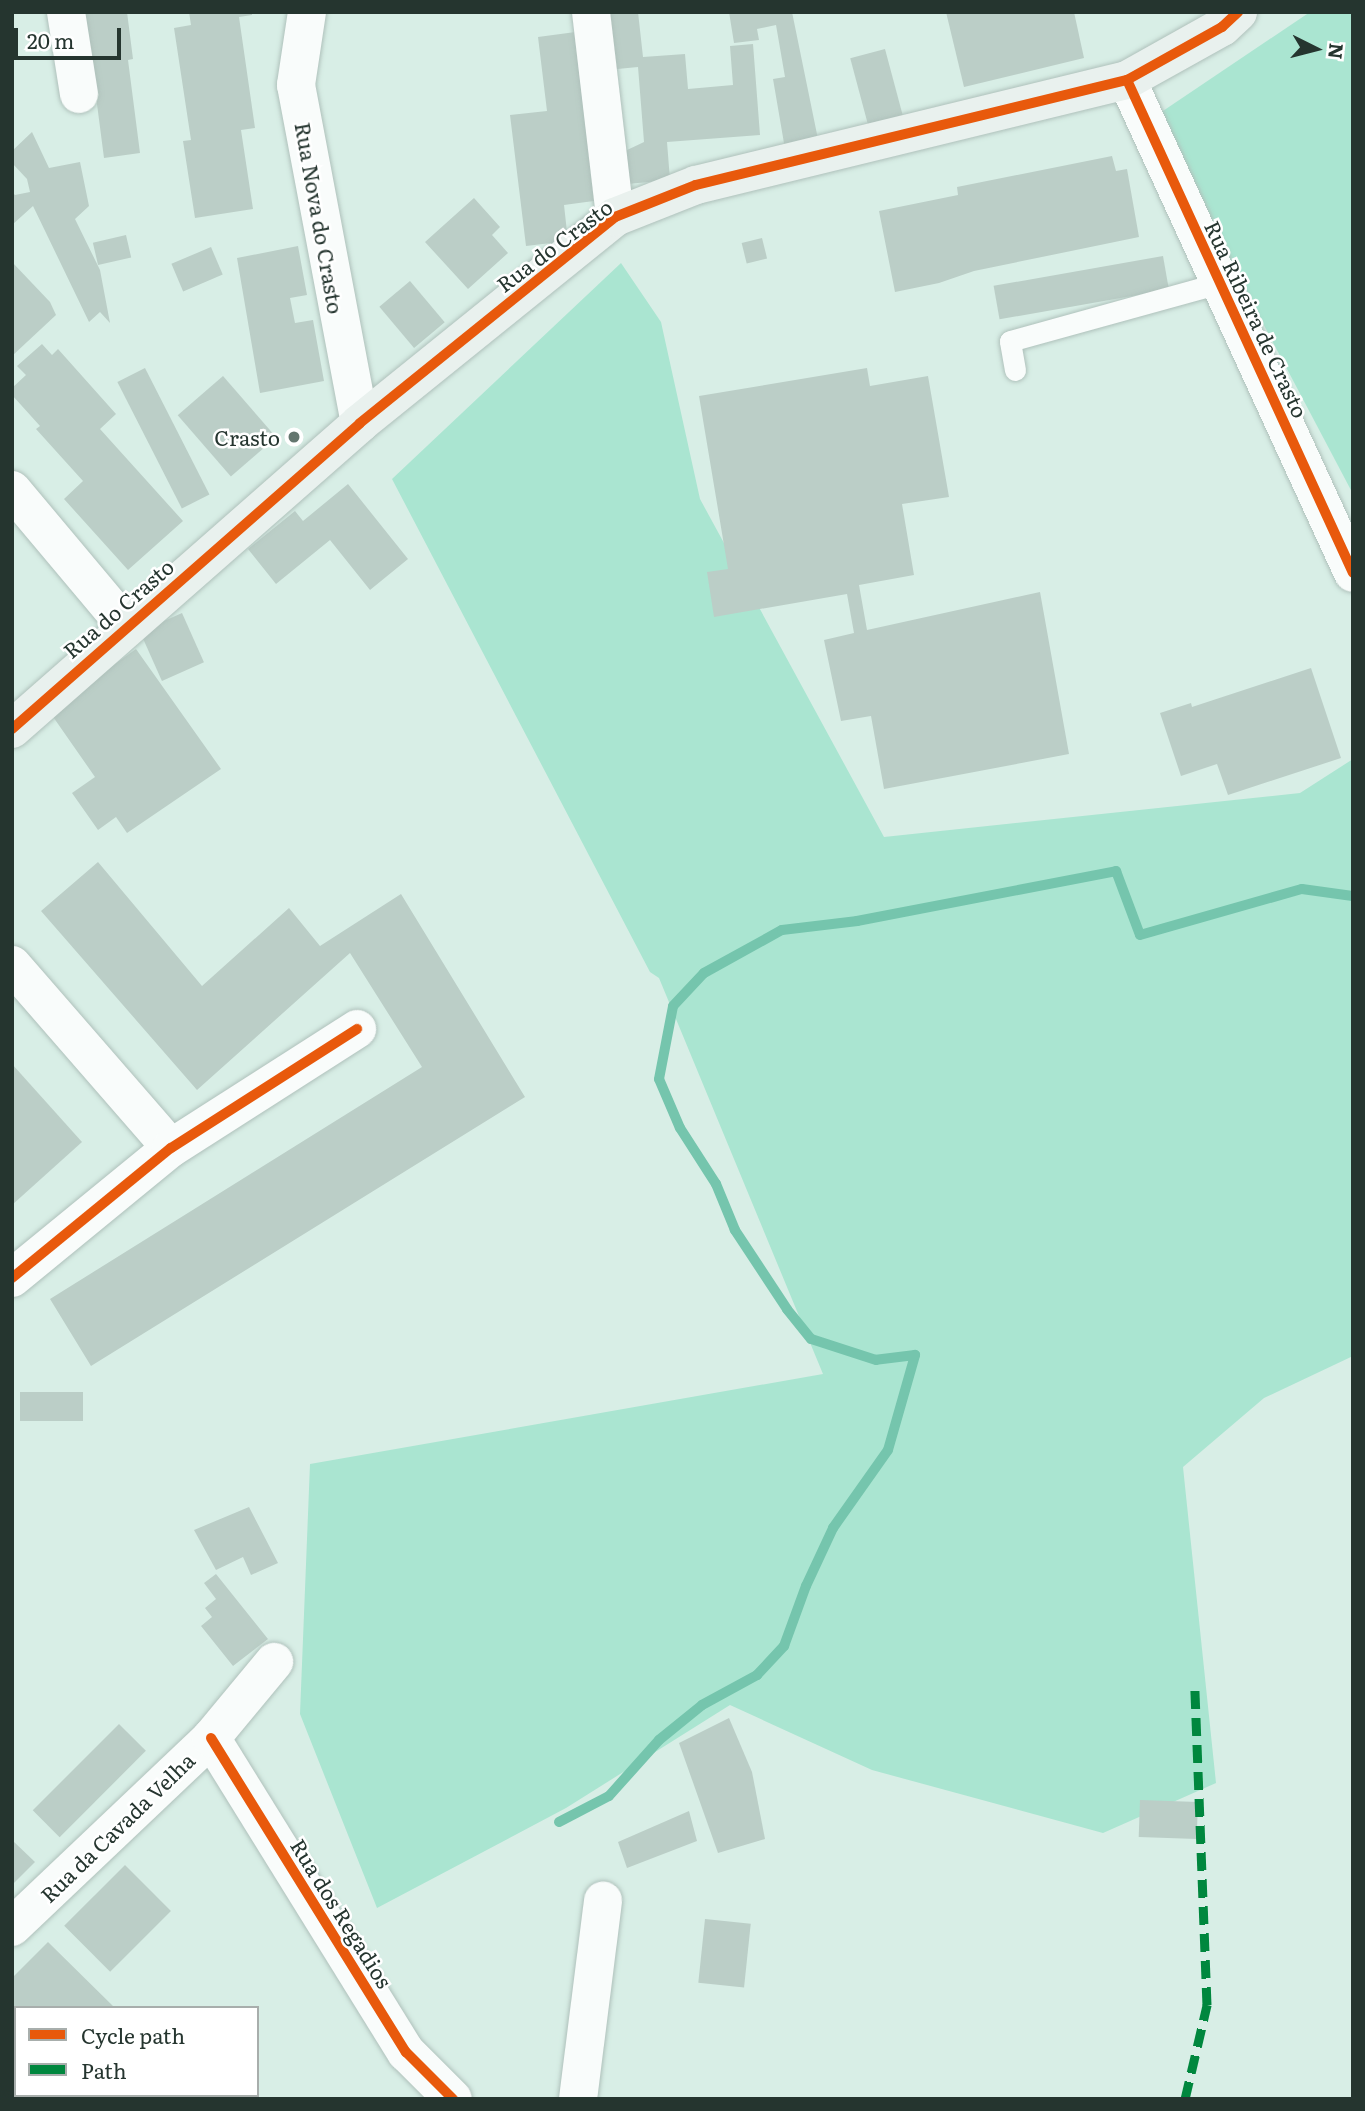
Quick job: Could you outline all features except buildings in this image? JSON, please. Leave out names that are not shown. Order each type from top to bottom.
[{"type":"street","points":[[66,12],[79,94]]},
{"type":"street","name":"Rua Nova do Crasto","points":[[307,12],[296,85],[360,423]]},
{"type":"street","points":[[591,12],[615,217]]},
{"type":"street","name":"Rua do Crasto","points":[[12,729],[360,423],[615,217],[696,185],[1127,80],[1223,27],[1238,12]]},
{"type":"street","name":"Rua Ribeira de Crasto","points":[[1127,80],[1353,573]]},
{"type":"street","points":[[12,490],[127,626]]},
{"type":"street","points":[[12,965],[171,1148]]},
{"type":"street","points":[[12,1278],[171,1148],[357,1029]]},
{"type":"street","name":"Rua da Cavada Velha","points":[[12,1927],[211,1738],[274,1662]]},
{"type":"street","name":"Rua dos Regadios","points":[[211,1738],[405,2052],[453,2099]]},
{"type":"street","points":[[578,2099],[603,1901]]},
{"type":"lane","points":[[1016,370],[1010,341],[1219,283]]},
{"type":"green space","points":[[1310,12],[1353,12],[1353,494],[1154,117]]},
{"type":"green space","points":[[621,263],[661,322],[700,499],[884,837],[1300,793],[1353,759],[1353,1356],[1264,1398],[1183,1467],[1216,1783],[1103,1833],[872,1770],[730,1705],[566,1808],[377,1908],[300,1714],[310,1464],[823,1374],[659,978],[650,972],[392,479]]},
{"type":"waterway","points":[[559,1822],[609,1796],[659,1740],[702,1705],[757,1675],[784,1646],[806,1586],[833,1528],[888,1450],[915,1355],[876,1360],[811,1339],[787,1309],[735,1230],[716,1184],[680,1128],[659,1079],[673,1006],[704,973],[782,930],[857,921],[1116,871],[1140,935],[1302,889],[1353,896]]},
{"type":"marked path","points":[[1185,2099],[1207,2005],[1195,1689]]},
{"type":"cycle path","points":[[12,729],[360,423],[615,217],[696,185],[1127,80],[1222,27],[1238,12]]},
{"type":"cycle path","points":[[1127,80],[1353,573]]},
{"type":"cycle path","points":[[12,1278],[171,1148],[357,1029]]},
{"type":"cycle path","points":[[211,1738],[406,2052],[453,2099]]},
{"type":"place","name":"Crasto","points":[[294,437]]}]
